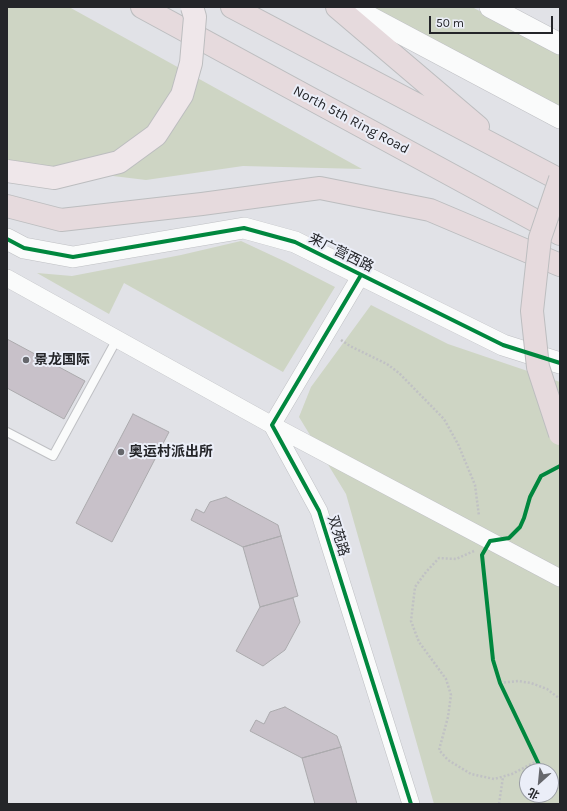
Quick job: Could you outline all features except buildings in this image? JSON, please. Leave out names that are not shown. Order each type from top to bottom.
[{"type":"highway","name":"North 5th Ring Road","points":[[142,7],[560,234]]},
{"type":"highway","points":[[232,7],[560,180],[540,238],[532,311],[538,367],[560,434]]},
{"type":"highway","points":[[336,7],[510,154]]},
{"type":"highway","points":[[7,206],[61,220],[202,204],[320,188],[430,210],[560,264]]},
{"type":"main road","points":[[7,171],[54,178],[119,162],[156,136],[182,95],[190,63],[194,17],[192,7]]},
{"type":"street","points":[[351,7],[560,118]]},
{"type":"street","points":[[490,7],[560,44]]},
{"type":"street","name":"来广营西路","points":[[7,239],[24,248],[73,257],[244,228],[294,242],[503,344],[560,363]]},
{"type":"street","points":[[272,425],[361,275]]},
{"type":"street","points":[[7,278],[272,425],[560,578]]},
{"type":"street","name":"双苑路","points":[[272,425],[319,511],[411,804]]},
{"type":"lane","points":[[7,432],[53,456],[117,339]]},
{"type":"path","points":[[328,332],[350,346],[388,364],[399,373],[444,420],[458,444],[475,485],[479,521],[490,541],[474,551],[456,559],[439,558],[415,587],[411,621],[419,642],[446,679],[451,695],[448,717],[439,750],[448,760],[471,774],[494,779],[512,774],[537,761],[534,754]]},
{"type":"path","points":[[498,678],[503,690]]},
{"type":"path","points":[[500,683],[518,681],[531,683],[547,689],[560,699]]},
{"type":"path","points":[[499,804],[503,777]]},
{"type":"green space","points":[[7,7],[69,7],[362,169],[243,166],[146,180],[47,168],[7,161]]},
{"type":"green space","points":[[365,7],[472,7],[560,54],[560,111]]},
{"type":"green space","points":[[241,241],[335,287],[283,372],[124,283],[109,314],[37,273],[72,276],[181,255]]},
{"type":"green space","points":[[371,305],[448,344],[560,382],[560,804],[434,804],[346,494],[299,417],[311,387]]},
{"type":"cycle path","points":[[7,239],[24,248],[73,257],[244,228],[295,242],[503,345],[560,363]]},
{"type":"cycle path","points":[[361,275],[272,425],[319,511],[411,804]]},
{"type":"cycle path","points":[[538,763],[500,683],[493,660],[482,555],[490,541],[509,538],[520,527],[530,497],[541,476],[560,466]]},
{"type":"place","name":"景龙国际","points":[[26,360]]},
{"type":"place","name":"奥运村派出所","points":[[121,452]]}]
